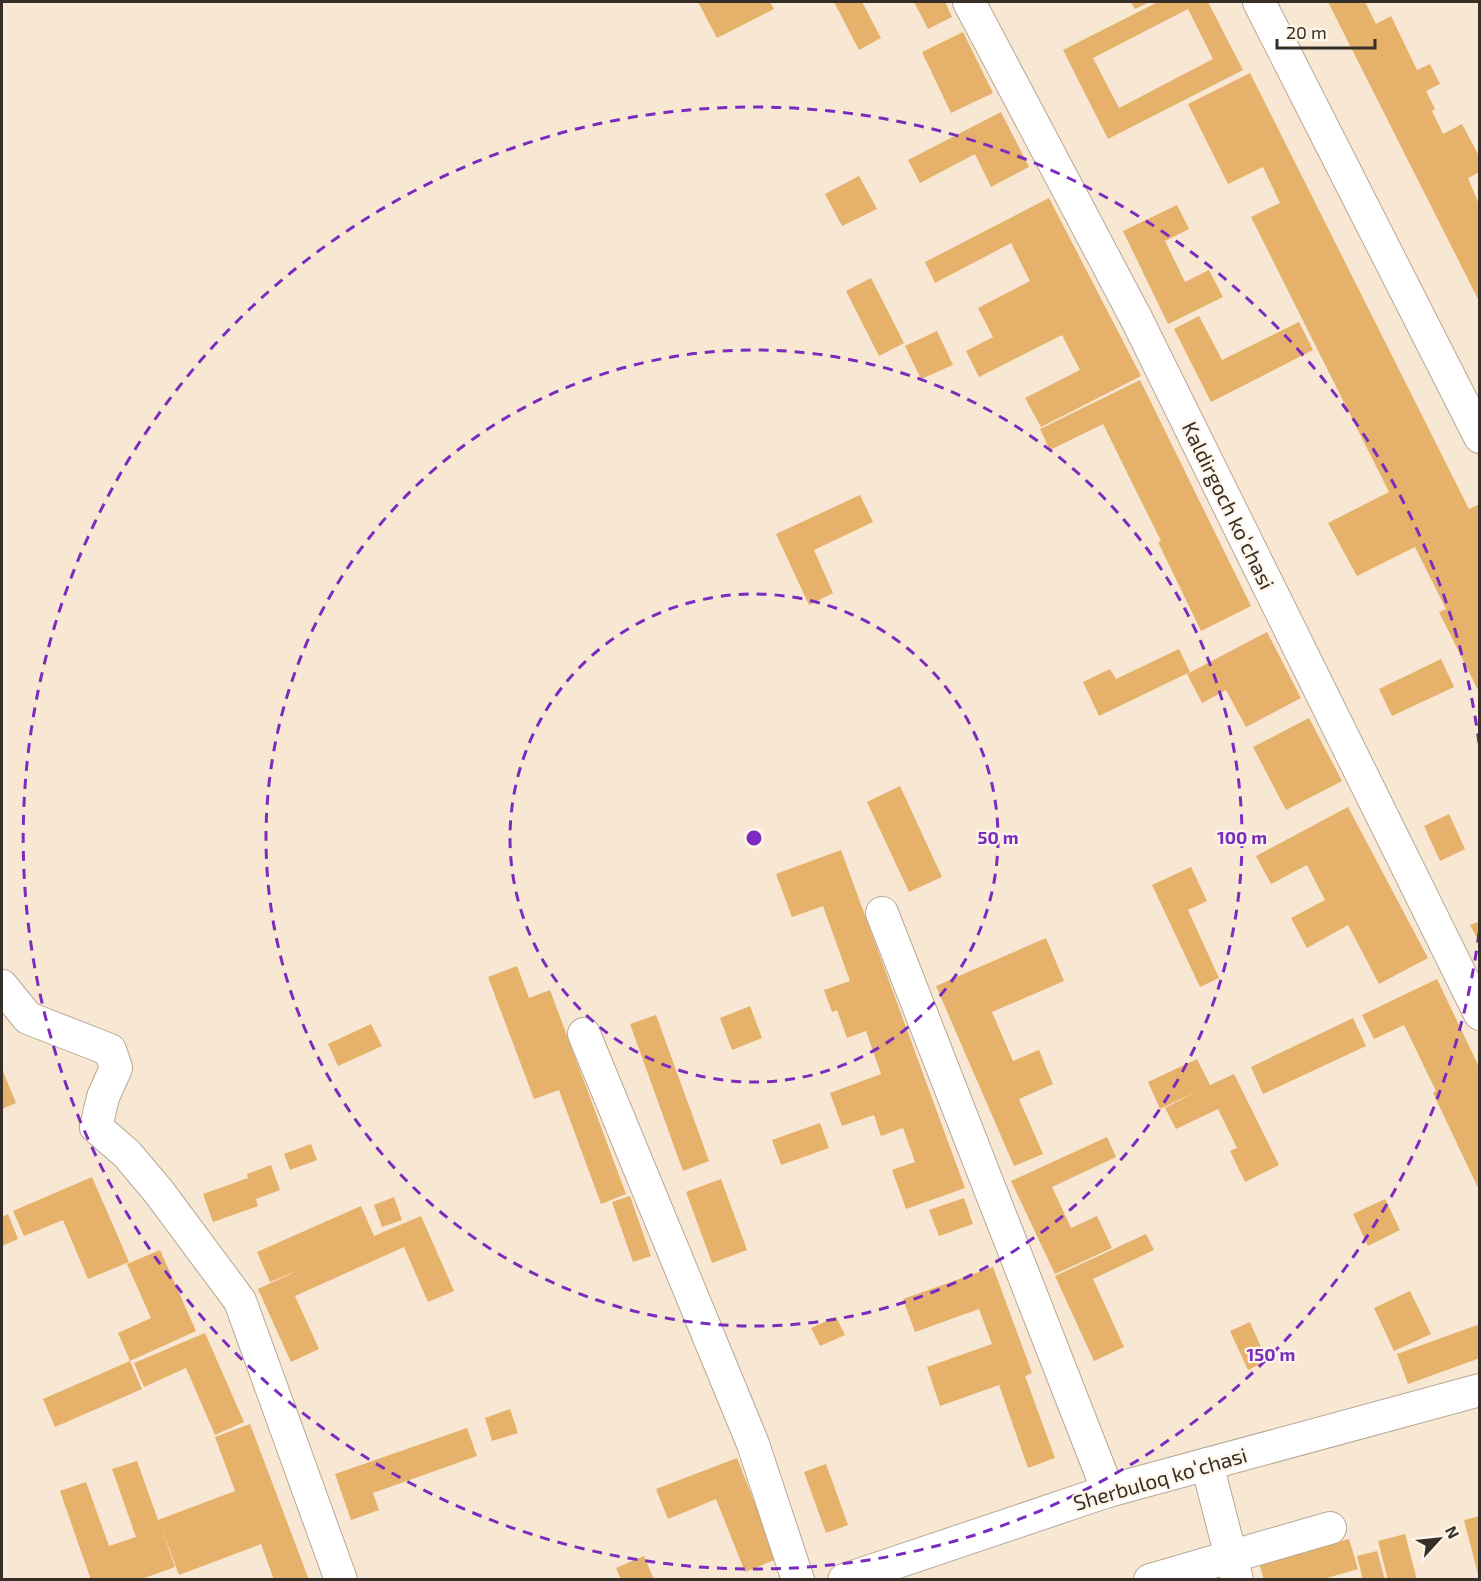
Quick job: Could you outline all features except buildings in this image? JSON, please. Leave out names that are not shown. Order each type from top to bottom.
[{"type":"street","name":"Kaldirgoch koʻchasi","points":[[969,2],[1137,320],[1479,1014]]},
{"type":"street","points":[[1259,2],[1479,437]]},
{"type":"street","points":[[882,913],[1108,1491]]},
{"type":"street","points":[[2,986],[28,1017],[110,1050],[116,1068],[103,1097],[96,1127],[133,1161],[240,1301],[341,1580]]},
{"type":"street","points":[[584,1034],[753,1444],[798,1580]]},
{"type":"street","name":"Sherbuloq koʻchasi","points":[[844,1580],[1108,1491],[1479,1390]]},
{"type":"street","points":[[1207,1464],[1234,1569]]},
{"type":"street","points":[[1150,1580],[1234,1569],[1330,1528]]}]
